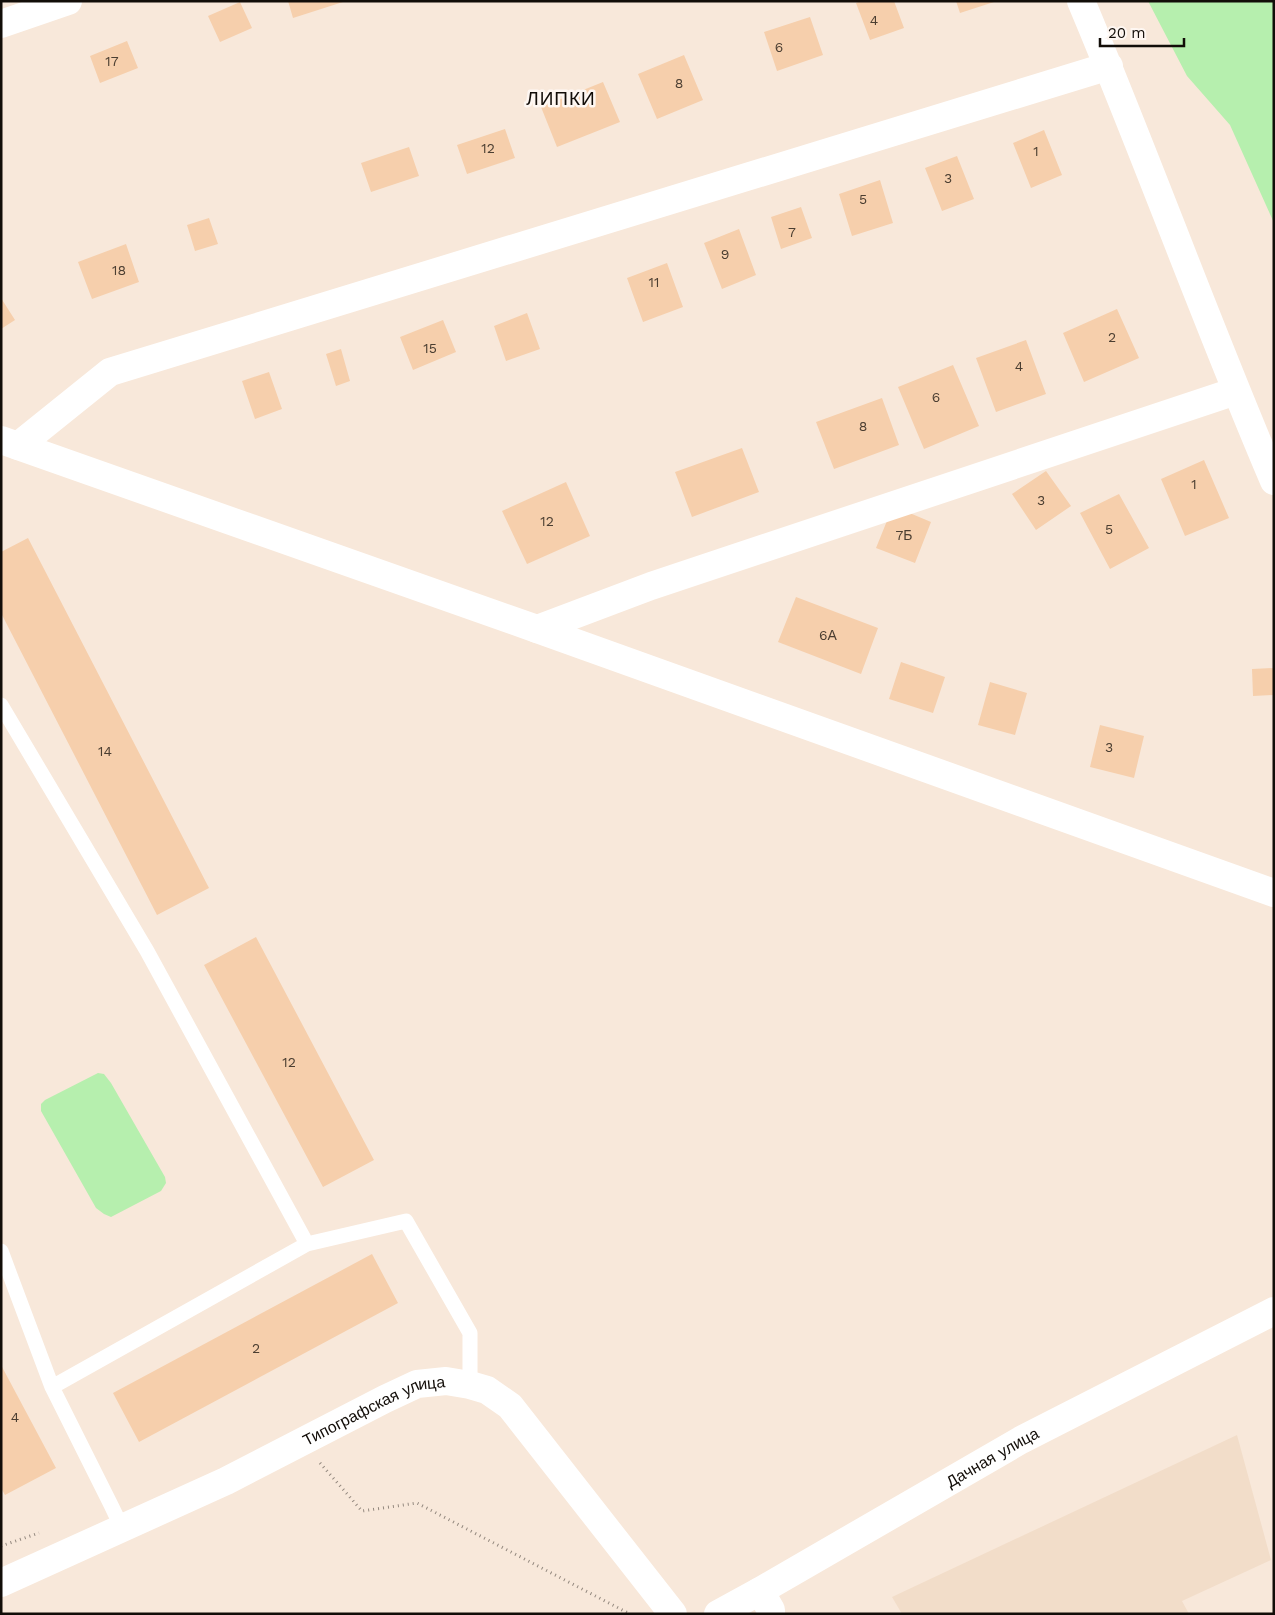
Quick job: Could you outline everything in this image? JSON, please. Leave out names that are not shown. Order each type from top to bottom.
[{"type":"street","points":[[1,24],[68,1]]},
{"type":"street","points":[[1081,1],[1109,66],[1236,391],[1274,481]]},
{"type":"street","points":[[9,443],[110,372],[1109,66]]},
{"type":"street","points":[[537,628],[651,586],[1236,391]]},
{"type":"street","points":[[9,443],[537,628],[1274,893]]},
{"type":"street","name":"Дачная улица","points":[[718,1614],[765,1603],[1021,1440],[1274,1311]]},
{"type":"street","name":"Типографская улица","points":[[1,1582],[226,1481],[417,1384],[446,1381],[488,1390],[510,1406],[673,1614]]},
{"type":"lane","points":[[1,705],[147,951],[307,1244]]},
{"type":"lane","points":[[52,1387],[307,1244],[406,1221],[470,1333],[470,1385]]},
{"type":"lane","points":[[1,1251],[52,1387],[122,1528]]},
{"type":"path","points":[[316,1459],[362,1511],[417,1503],[630,1614]]},
{"type":"shaded area","points":[[1237,1435],[1271,1560],[1182,1601],[1189,1614],[902,1614],[892,1597]]},
{"type":"green space","points":[[1148,1],[1274,1],[1274,223],[1230,125],[1187,76]]},
{"type":"green space","points":[[98,1073],[104,1074],[111,1083],[165,1177],[166,1183],[161,1191],[111,1217],[96,1208],[41,1111],[41,1104],[45,1100]]},
{"type":"building","points":[[288,1],[343,1],[343,2],[293,18]]},
{"type":"building","points":[[861,1],[894,1],[904,28],[870,40],[856,3]]},
{"type":"building","points":[[956,1],[994,1],[994,2],[960,13]]},
{"type":"building","points":[[240,2],[252,28],[220,42],[208,16]]},
{"type":"building","points":[[810,17],[823,55],[777,71],[764,32]]},
{"type":"building","points":[[127,41],[138,68],[100,83],[90,56]]},
{"type":"building","points":[[684,55],[703,100],[657,119],[638,74]]},
{"type":"building","points":[[603,82],[620,122],[557,147],[541,107]]},
{"type":"building","points":[[505,129],[515,158],[467,174],[457,145]]},
{"type":"building","points":[[1044,130],[1062,175],[1031,188],[1013,143]]},
{"type":"building","points":[[409,147],[419,176],[371,192],[361,163]]},
{"type":"building","points":[[957,156],[974,199],[942,211],[925,168]]},
{"type":"building","points":[[880,180],[893,223],[852,236],[839,194]]},
{"type":"building","points":[[801,207],[812,238],[781,249],[771,217]]},
{"type":"building","points":[[209,218],[218,244],[195,251],[187,225]]},
{"type":"building","points":[[739,229],[756,275],[722,289],[704,243]]},
{"type":"building","points":[[126,244],[139,282],[92,299],[78,262]]},
{"type":"building","points":[[667,263],[683,307],[643,322],[627,278]]},
{"type":"building","points":[[1,298],[15,320],[1,329]]},
{"type":"building","points":[[1117,309],[1139,358],[1084,382],[1063,333]]},
{"type":"building","points":[[527,313],[540,349],[506,361],[494,326]]},
{"type":"building","points":[[443,320],[456,352],[413,370],[400,337]]},
{"type":"building","points":[[1026,340],[1046,394],[996,412],[976,358]]},
{"type":"building","points":[[341,349],[350,381],[336,386],[326,354]]},
{"type":"building","points":[[953,365],[979,426],[924,449],[898,387]]},
{"type":"building","points":[[269,372],[282,409],[255,419],[242,381]]},
{"type":"building","points":[[882,398],[899,445],[834,469],[816,422]]},
{"type":"building","points":[[742,448],[759,492],[692,517],[675,472]]},
{"type":"building","points":[[1204,460],[1229,518],[1185,536],[1161,479]]},
{"type":"building","points":[[1046,471],[1071,506],[1036,530],[1012,494]]},
{"type":"building","points":[[566,482],[590,536],[527,564],[502,511]]},
{"type":"building","points":[[1119,494],[1149,548],[1110,569],[1080,513]]},
{"type":"building","points":[[893,506],[931,522],[915,563],[876,548]]},
{"type":"building","points":[[28,538],[209,888],[157,915],[1,613],[1,552]]},
{"type":"building","points":[[796,597],[878,628],[861,674],[778,642]]},
{"type":"building","points":[[901,662],[945,677],[933,713],[889,699]]},
{"type":"building","points":[[1274,668],[1274,695],[1253,696],[1252,669]]},
{"type":"building","points":[[990,682],[1027,693],[1015,735],[978,725]]},
{"type":"building","points":[[1100,725],[1144,736],[1134,778],[1090,767]]},
{"type":"building","points":[[256,937],[374,1160],[323,1187],[204,965]]},
{"type":"building","points":[[372,1254],[398,1303],[139,1442],[113,1393]]},
{"type":"building","points":[[1,1365],[56,1468],[5,1495],[1,1488]]},
{"type":"district","name":"ЛИПКИ","points":[[561,98]]}]
